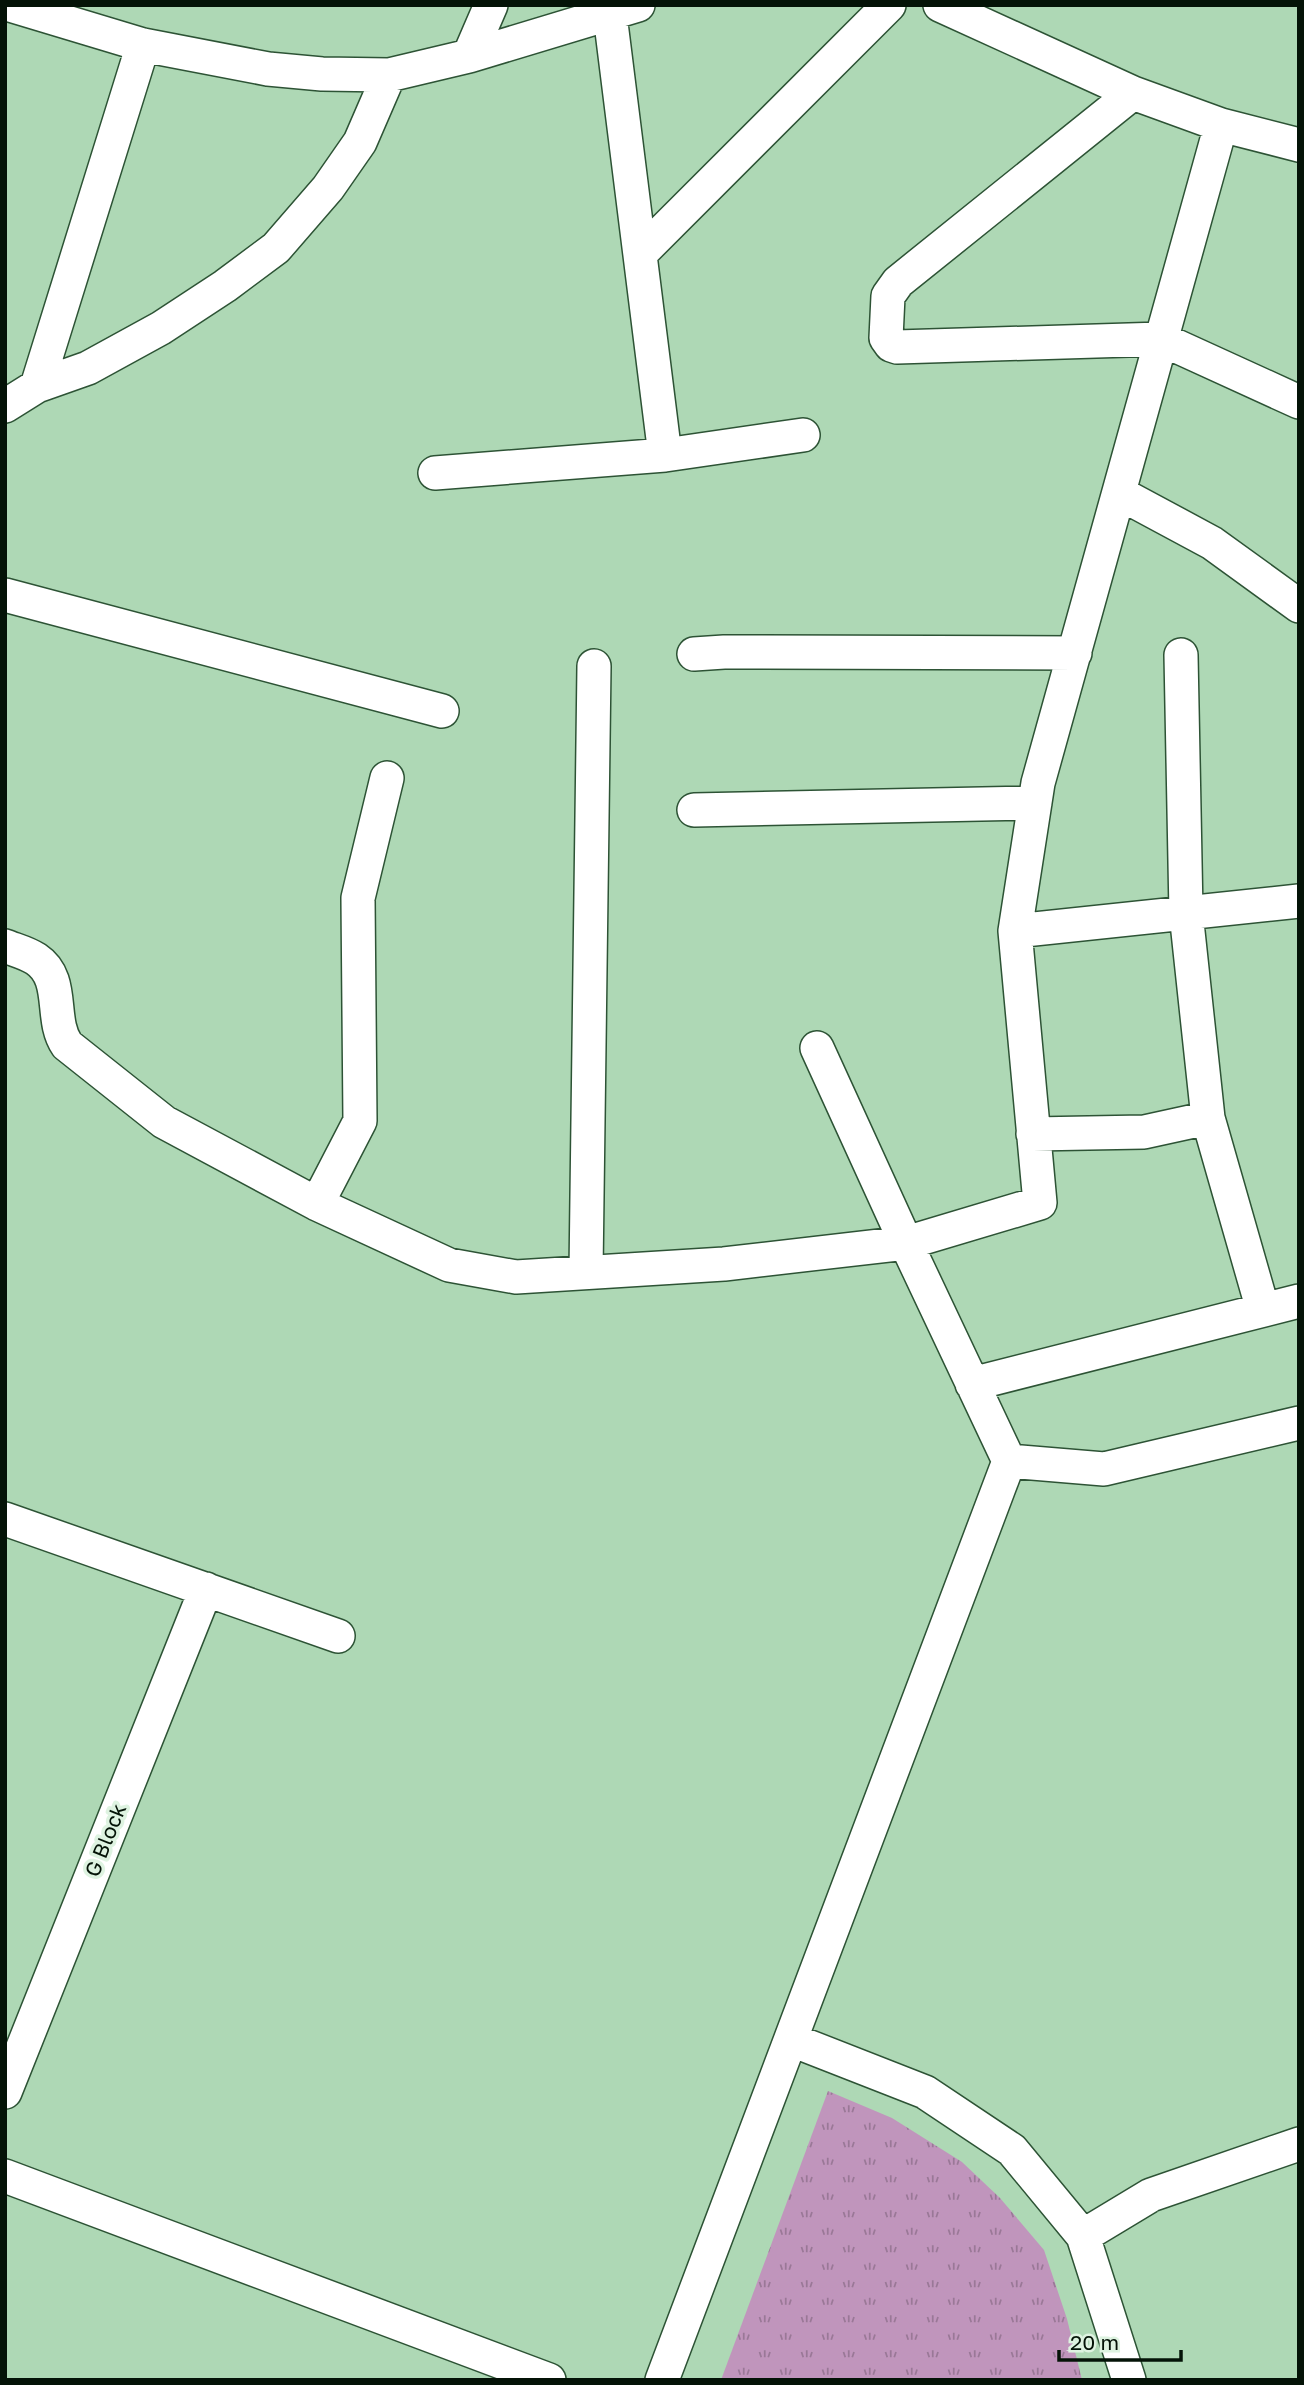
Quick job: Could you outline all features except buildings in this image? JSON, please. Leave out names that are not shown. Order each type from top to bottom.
[{"type":"street","points":[[10,5],[143,45],[268,69],[322,74],[389,75],[469,56],[624,10],[640,254],[665,455]]},
{"type":"street","points":[[469,56],[491,5]]},
{"type":"street","points":[[640,254],[889,5]]},
{"type":"street","points":[[940,5],[1133,93],[1221,125],[1299,145]]},
{"type":"street","points":[[37,386],[143,45]]},
{"type":"street","points":[[5,406],[37,386],[88,368],[162,328],[225,286],[276,247],[328,188],[360,142],[389,75]]},
{"type":"street","points":[[1133,93],[898,282],[888,296],[886,338],[891,345],[897,347],[1161,339],[1299,402]]},
{"type":"street","points":[[5,946],[36,959],[49,972],[55,988],[59,1028],[67,1045],[164,1122],[317,1204],[449,1265],[516,1277],[724,1264],[906,1243],[1040,1203],[1015,931],[1038,783],[1221,125]]},
{"type":"street","points":[[435,473],[665,455],[803,435]]},
{"type":"street","points":[[1119,493],[1212,543],[1299,606]]},
{"type":"street","points":[[5,595],[442,711]]},
{"type":"street","points":[[694,654],[1075,653]]},
{"type":"street","points":[[1181,655],[1185,913],[1208,1118],[1264,1310]]},
{"type":"street","points":[[586,1272],[594,666]]},
{"type":"street","points":[[317,1204],[360,1121],[358,898],[387,778]]},
{"type":"street","points":[[694,810],[1035,803]]},
{"type":"street","points":[[1015,931],[1299,901]]},
{"type":"street","points":[[662,2380],[1009,1461],[817,1048]]},
{"type":"street","points":[[1033,1134],[1144,1132],[1208,1118]]},
{"type":"street","points":[[972,1384],[1299,1301]]},
{"type":"street","points":[[1009,1461],[1104,1469],[1299,1423]]},
{"type":"street","points":[[5,1519],[338,1636]]},
{"type":"street","name":"G Block","points":[[5,2092],[206,1589]]},
{"type":"street","points":[[792,2040],[925,2092],[1012,2150],[1083,2236],[1129,2380]]},
{"type":"street","points":[[1083,2236],[1151,2194],[1299,2144]]},
{"type":"street","points":[[5,2176],[549,2380]]},
{"type":"green space","points":[[828,2091],[892,2118],[962,2162],[1000,2198],[1044,2250],[1067,2319],[1082,2380],[721,2380]]}]
